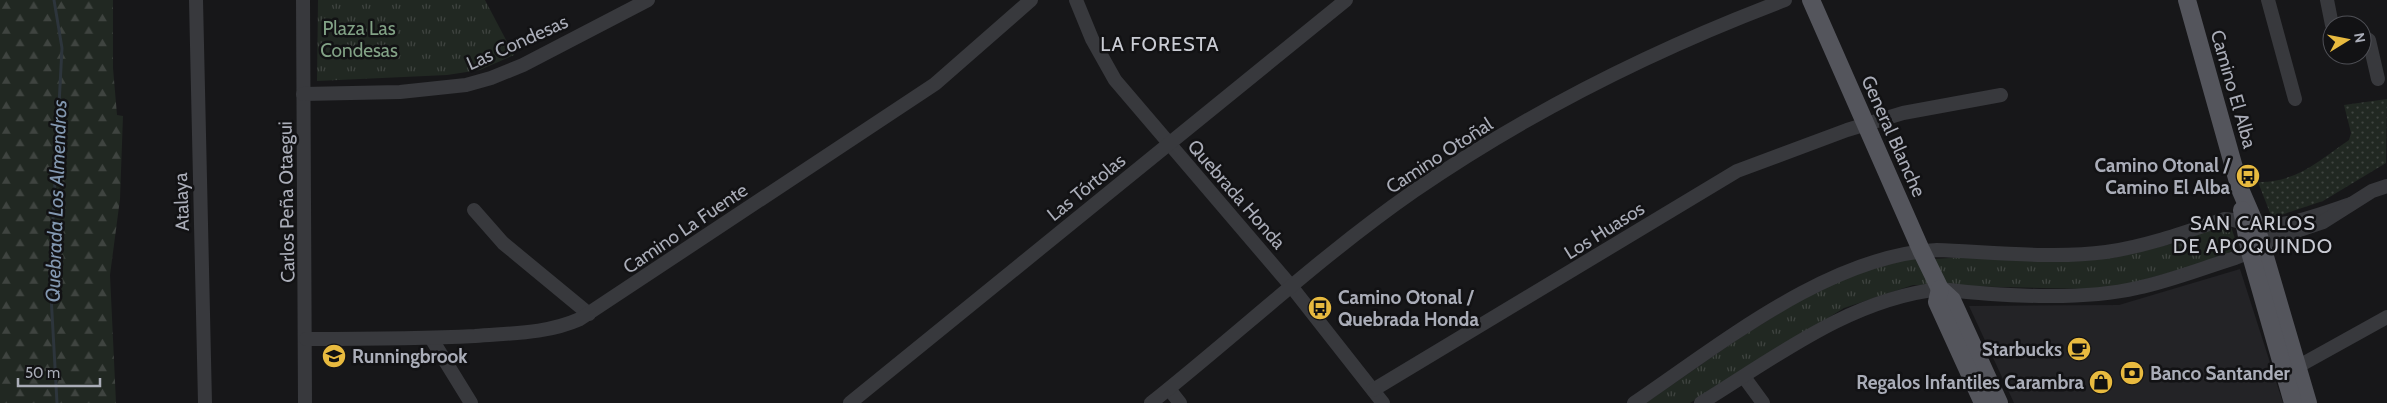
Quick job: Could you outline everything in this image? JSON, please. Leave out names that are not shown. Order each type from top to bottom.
[{"type":"main road","name":"General Blanche","points":[[1811,0],[1921,250],[1940,289],[1952,300],[1999,403]]},
{"type":"main road","name":"Camino El Alba","points":[[2187,0],[2240,189],[2255,247],[2272,333],[2293,403]]},
{"type":"main road","name":"Camino El Alba","points":[[2255,247],[2308,403]]},
{"type":"main road","name":"General Blanche","points":[[1940,289],[1937,302],[1983,403]]},
{"type":"main road","points":[[2272,333],[2282,339],[2295,361]]},
{"type":"main road","points":[[1970,374],[1981,382],[1992,403]]},
{"type":"street","name":"Atalaya","points":[[196,0],[205,403]]},
{"type":"street","name":"Carlos Peña Otaegui","points":[[303,0],[305,403]]},
{"type":"street","name":"Las Condesas","points":[[304,94],[408,92],[442,89],[474,83],[523,65],[648,0]]},
{"type":"street","name":"Camino La Fuente","points":[[306,339],[431,338],[543,331],[570,323],[589,314],[935,84],[1030,0]]},
{"type":"street","name":"Quebrada Honda","points":[[1076,0],[1092,39],[1115,80],[1291,286],[1383,403]]},
{"type":"street","name":"Las Tórtolas","points":[[850,403],[1346,0]]},
{"type":"street","name":"Camino Otoñal","points":[[1151,403],[1291,286],[1414,191],[1526,122],[1648,57],[1785,0]]},
{"type":"street","points":[[2268,0],[2295,99]]},
{"type":"street","points":[[2327,0],[2330,15]]},
{"type":"street","points":[[2372,50],[2378,79]]},
{"type":"street","name":"Los Huasos","points":[[1373,390],[1616,246],[1712,185],[1737,172],[1865,124],[1903,113],[2001,95]]},
{"type":"street","points":[[1701,403],[1823,328],[1855,312],[1905,295],[1940,289],[2042,295],[2114,292],[2156,283],[2323,222],[2372,191],[2387,186]]},
{"type":"street","points":[[1634,403],[1736,334],[1824,281],[1865,264],[1921,250],[2048,253],[2106,252],[2166,239],[2224,219],[2267,226],[2316,216],[2351,204]]},
{"type":"street","points":[[474,210],[503,243],[589,314]]},
{"type":"street","points":[[2295,361],[2387,317]]},
{"type":"street","points":[[431,338],[471,403]]},
{"type":"street","points":[[1744,377],[1763,403]]},
{"type":"street","points":[[1169,389],[1180,403]]},
{"type":"shaded area","points":[[2240,269],[2283,403],[2014,403],[1969,306],[2119,305]]},
{"type":"green space","points":[[0,0],[113,0],[113,68],[117,115],[123,116],[120,199],[110,275],[116,403],[0,403]]},
{"type":"green space","name":"Plaza Las Condesas","points":[[318,0],[485,0],[514,55],[480,70],[447,75],[317,81]]},
{"type":"green space","points":[[2387,99],[2386,163],[2323,201],[2272,218],[2258,182],[2284,179],[2307,169],[2349,140],[2351,133],[2344,105]]},
{"type":"green space","points":[[2225,225],[2231,227],[2237,244],[2232,251],[2203,263],[2125,285],[2088,289],[1913,285],[1844,308],[1690,403],[1646,403],[1741,337],[1827,284],[1878,263],[1919,257],[1934,259],[1980,256],[2090,260],[2112,258],[2171,244]]},
{"type":"waterway","name":"Quebrada Los Almendros","points":[[54,0],[62,48],[50,277],[57,403]]},
{"type":"place","name":"Camino Otonal / Camino El Alba","points":[[2248,176]]},
{"type":"place","name":"Camino Otonal / Quebrada Honda","points":[[1320,308]]},
{"type":"place","name":"Starbucks","points":[[2079,349]]},
{"type":"place","name":"Runningbrook","points":[[334,356]]},
{"type":"place","name":"Banco Santander","points":[[2132,373]]},
{"type":"place","name":"Regalos Infantiles Carambra","points":[[2101,382]]},
{"type":"district","name":"LA FORESTA","points":[[1160,44]]},
{"type":"district","name":"SAN CARLOS DE APOQUINDO","points":[[2253,234]]}]
